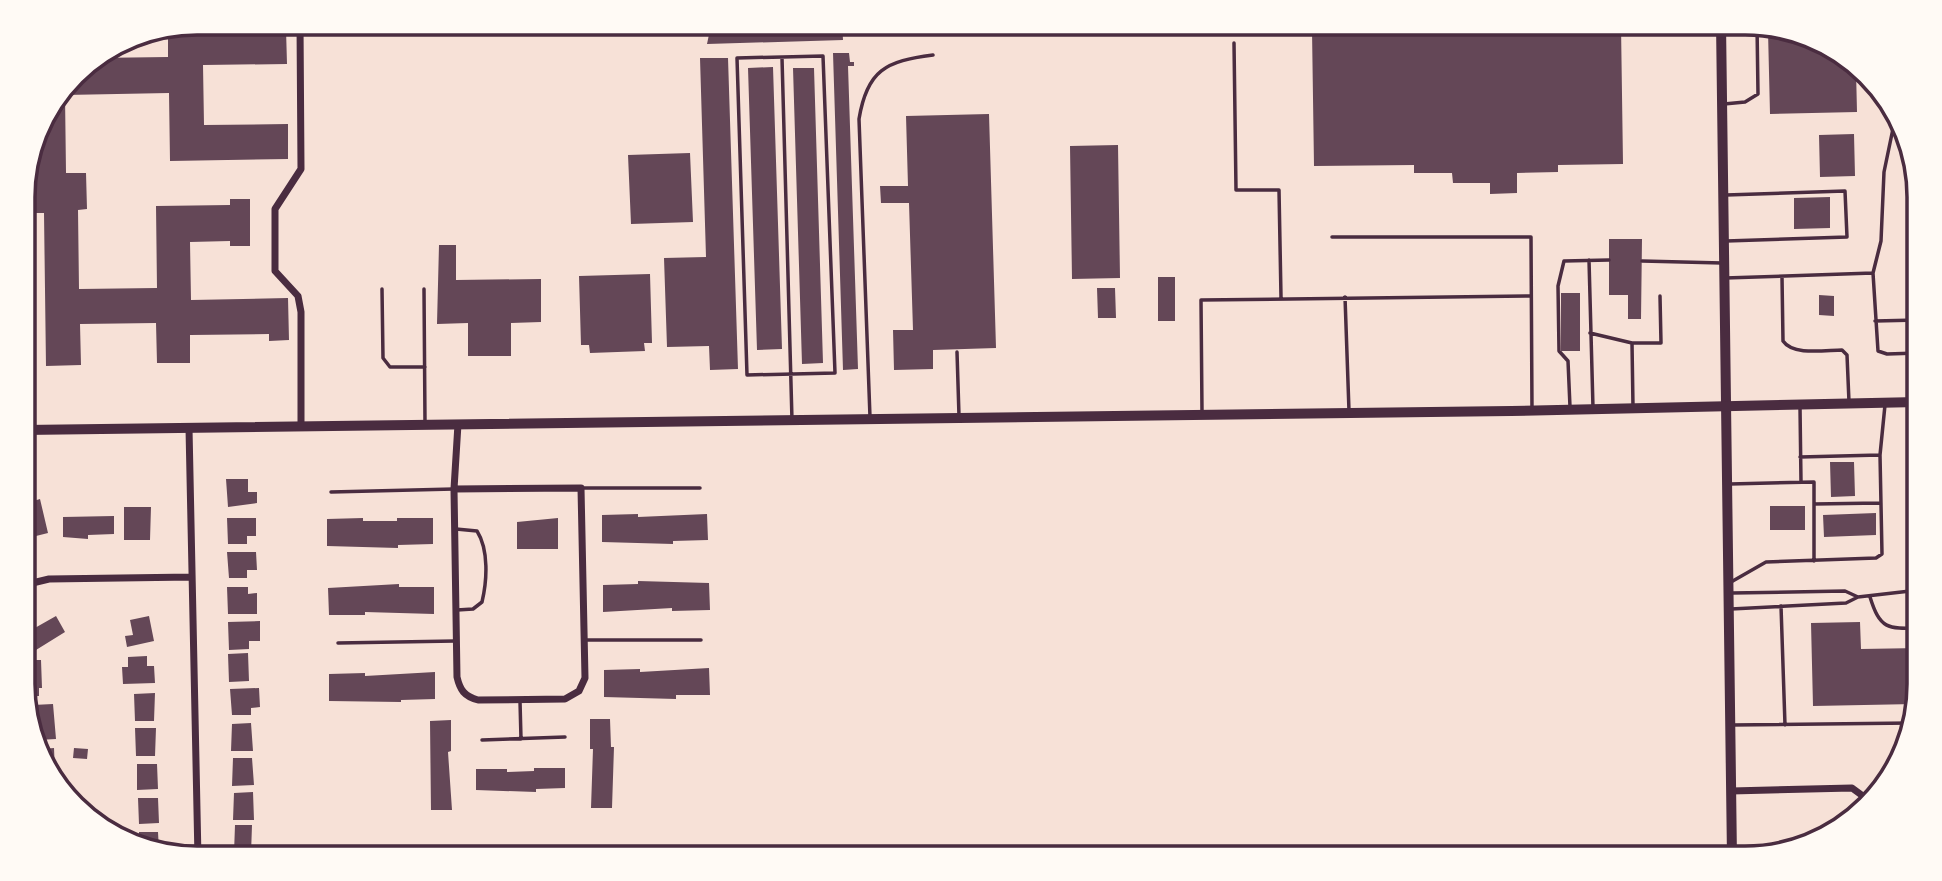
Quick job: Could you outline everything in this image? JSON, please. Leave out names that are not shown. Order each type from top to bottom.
[{"type":"main road","points":[[1721,35],[1732,846]]},
{"type":"main road","points":[[35,430],[1532,411],[1907,402]]},
{"type":"street","points":[[300,35],[301,169],[275,209],[275,271],[298,296],[301,312],[301,426]]},
{"type":"street","points":[[454,489],[581,488],[584,678],[579,691],[565,699],[520,699],[467,697],[460,688],[457,677],[454,528],[454,489],[458,424]]},
{"type":"street","points":[[189,428],[198,846]]},
{"type":"street","points":[[35,582],[49,579],[192,577]]},
{"type":"street","points":[[1731,791],[1852,789],[1862,796]]},
{"type":"lane","points":[[1722,104],[1745,102],[1758,93],[1757,36]]},
{"type":"lane","points":[[1234,43],[1236,190],[1279,190],[1281,297]]},
{"type":"lane","points":[[870,419],[859,119],[863,92],[873,78],[888,67],[905,59],[933,55]]},
{"type":"lane","points":[[823,56],[835,373],[747,375],[737,58],[782,58],[823,56]]},
{"type":"lane","points":[[782,58],[792,420]]},
{"type":"lane","points":[[1893,130],[1884,172],[1881,241],[1873,274],[1875,321],[1878,351],[1887,354],[1907,353]]},
{"type":"lane","points":[[1724,195],[1845,191],[1847,237],[1724,241]]},
{"type":"lane","points":[[1332,237],[1531,237],[1532,411]]},
{"type":"lane","points":[[1589,260],[1593,409]]},
{"type":"lane","points":[[1570,409],[1568,361],[1559,351],[1558,286],[1564,261],[1609,260]]},
{"type":"lane","points":[[1642,261],[1725,263]]},
{"type":"lane","points":[[1725,278],[1873,274]]},
{"type":"lane","points":[[1782,276],[1783,341],[1787,347],[1795,349],[1843,350],[1847,355],[1849,404]]},
{"type":"lane","points":[[382,289],[383,358],[390,367],[425,367]]},
{"type":"lane","points":[[424,289],[425,425]]},
{"type":"lane","points":[[1202,415],[1200,300],[1531,296]]},
{"type":"lane","points":[[1590,333],[1632,343],[1661,343],[1660,296]]},
{"type":"lane","points":[[1345,297],[1349,413]]},
{"type":"lane","points":[[1875,321],[1907,320]]},
{"type":"lane","points":[[1632,343],[1633,409]]},
{"type":"lane","points":[[957,352],[960,418]]},
{"type":"lane","points":[[1729,588],[1766,562],[1876,558],[1882,554],[1880,455],[1885,402]]},
{"type":"lane","points":[[1800,405],[1801,482]]},
{"type":"lane","points":[[1800,457],[1880,455]]},
{"type":"lane","points":[[1728,484],[1814,482],[1814,561]]},
{"type":"lane","points":[[581,488],[700,488]]},
{"type":"lane","points":[[331,492],[454,489]]},
{"type":"lane","points":[[1814,504],[1880,503]]},
{"type":"lane","points":[[454,528],[477,531],[483,540],[485,567],[482,602],[473,609],[456,610]]},
{"type":"lane","points":[[1729,588],[1845,591],[1858,597],[1907,592]]},
{"type":"lane","points":[[1729,609],[1846,603],[1858,597]]},
{"type":"lane","points":[[1870,597],[1875,614],[1884,625],[1907,628]]},
{"type":"lane","points":[[1781,606],[1785,725]]},
{"type":"lane","points":[[584,640],[701,639]]},
{"type":"lane","points":[[338,643],[456,641]]},
{"type":"lane","points":[[520,699],[521,739]]},
{"type":"lane","points":[[1730,725],[1902,723]]},
{"type":"lane","points":[[482,740],[565,737]]},
{"type":"building","points":[[286,35],[287,64],[203,65],[204,125],[288,124],[288,159],[170,161],[169,93],[71,95],[90,75],[115,58],[168,57],[168,38],[176,36]]},
{"type":"building","points":[[709,35],[843,35],[843,40],[707,44]]},
{"type":"building","points":[[1312,35],[1621,35],[1623,164],[1558,165],[1558,172],[1517,173],[1517,193],[1490,194],[1490,183],[1453,183],[1452,173],[1414,173],[1414,165],[1314,166]]},
{"type":"building","points":[[1768,36],[1807,47],[1844,69],[1856,80],[1857,112],[1770,114]]},
{"type":"building","points":[[833,53],[849,53],[850,62],[854,62],[854,66],[848,66],[858,369],[843,370]]},
{"type":"building","points":[[700,58],[728,58],[738,369],[710,370],[709,346],[667,347],[664,258],[706,257]]},
{"type":"building","points":[[773,67],[782,349],[757,350],[748,68]]},
{"type":"building","points":[[793,68],[814,68],[823,363],[802,364]]},
{"type":"building","points":[[65,103],[66,173],[86,173],[87,209],[78,210],[79,289],[157,288],[156,206],[230,205],[230,199],[250,199],[250,246],[230,246],[230,241],[190,242],[191,300],[288,298],[289,340],[269,341],[269,334],[190,335],[190,363],[157,363],[156,323],[80,324],[81,365],[46,366],[44,213],[35,213],[36,176],[44,145]]},
{"type":"building","points":[[989,114],[996,348],[933,350],[933,369],[894,370],[893,330],[913,330],[909,203],[881,203],[880,186],[908,186],[906,116]]},
{"type":"building","points":[[1854,134],[1855,176],[1820,177],[1819,135]]},
{"type":"building","points":[[1118,145],[1120,278],[1072,279],[1070,146]]},
{"type":"building","points":[[690,153],[693,222],[631,224],[628,155]]},
{"type":"building","points":[[1830,197],[1830,228],[1794,229],[1794,198]]},
{"type":"building","points":[[1609,239],[1642,239],[1641,319],[1628,319],[1628,295],[1609,295]]},
{"type":"building","points":[[439,245],[456,245],[456,280],[541,279],[541,322],[511,323],[511,356],[468,356],[468,323],[437,324]]},
{"type":"building","points":[[650,274],[652,343],[644,343],[645,351],[590,353],[589,345],[581,345],[579,276]]},
{"type":"building","points":[[1158,277],[1175,277],[1175,321],[1158,321]]},
{"type":"building","points":[[1097,288],[1115,288],[1116,318],[1098,318]]},
{"type":"building","points":[[1561,293],[1580,293],[1580,351],[1561,351]]},
{"type":"building","points":[[1819,295],[1834,296],[1834,316],[1819,315]]},
{"type":"building","points":[[1830,462],[1854,462],[1855,496],[1831,497]]},
{"type":"building","points":[[226,479],[248,479],[248,492],[257,492],[257,503],[228,507]]},
{"type":"building","points":[[40,499],[48,533],[35,536],[35,501]]},
{"type":"building","points":[[1770,506],[1805,506],[1805,530],[1770,530]]},
{"type":"building","points":[[124,507],[151,507],[150,540],[124,540]]},
{"type":"building","points":[[1876,513],[1876,535],[1824,537],[1823,515]]},
{"type":"building","points":[[638,514],[638,517],[707,514],[708,540],[673,541],[673,544],[602,542],[602,515]]},
{"type":"building","points":[[114,516],[114,534],[88,535],[88,539],[63,537],[63,517]]},
{"type":"building","points":[[227,518],[256,518],[256,536],[247,536],[247,544],[228,544]]},
{"type":"building","points":[[363,518],[363,521],[397,521],[397,518],[433,518],[433,544],[398,545],[398,548],[327,546],[327,519]]},
{"type":"building","points":[[558,518],[558,549],[517,549],[517,522]]},
{"type":"building","points":[[227,552],[256,552],[257,570],[247,570],[247,578],[229,578]]},
{"type":"building","points":[[638,581],[709,583],[710,610],[672,611],[672,608],[603,612],[603,585],[638,584]]},
{"type":"building","points":[[399,584],[399,587],[434,587],[434,614],[365,612],[365,615],[329,615],[328,588]]},
{"type":"building","points":[[227,587],[248,587],[248,594],[257,593],[257,614],[228,614]]},
{"type":"building","points":[[56,616],[65,632],[36,650],[35,628]]},
{"type":"building","points":[[149,616],[154,641],[127,647],[125,636],[133,635],[130,620]]},
{"type":"building","points":[[260,621],[260,641],[249,641],[249,649],[229,650],[228,622]]},
{"type":"building","points":[[1860,622],[1861,649],[1907,648],[1906,704],[1813,706],[1811,623]]},
{"type":"building","points":[[248,653],[249,681],[229,682],[228,654]]},
{"type":"building","points":[[147,656],[147,666],[154,666],[155,683],[123,684],[122,667],[128,667],[128,657]]},
{"type":"building","points":[[35,660],[41,660],[42,688],[39,688],[39,696],[36,696]]},
{"type":"building","points":[[709,668],[710,695],[676,695],[676,699],[604,697],[604,670],[640,669],[640,672]]},
{"type":"building","points":[[435,672],[435,699],[401,702],[329,701],[329,674],[365,673],[365,676]]},
{"type":"building","points":[[259,688],[260,707],[251,708],[251,715],[232,715],[230,689]]},
{"type":"building","points":[[155,693],[154,721],[135,721],[134,694]]},
{"type":"building","points":[[53,704],[56,739],[45,740],[36,705]]},
{"type":"building","points":[[590,719],[610,719],[611,747],[614,747],[612,808],[591,808],[593,749],[590,749]]},
{"type":"building","points":[[451,720],[451,751],[448,752],[452,810],[431,810],[430,721]]},
{"type":"building","points":[[251,723],[253,751],[231,751],[232,724]]},
{"type":"building","points":[[135,728],[156,728],[155,756],[136,756]]},
{"type":"building","points":[[48,748],[54,748],[54,760]]},
{"type":"building","points":[[74,748],[88,749],[87,759],[73,758]]},
{"type":"building","points":[[233,758],[252,758],[254,785],[232,786]]},
{"type":"building","points":[[137,764],[157,764],[158,789],[137,790]]},
{"type":"building","points":[[534,768],[565,768],[565,788],[536,789],[536,792],[476,790],[476,769],[507,769],[507,772],[534,771]]},
{"type":"building","points":[[253,792],[254,820],[233,820],[234,793]]},
{"type":"building","points":[[138,798],[158,798],[159,823],[139,824]]},
{"type":"building","points":[[235,825],[252,825],[251,846],[234,846]]},
{"type":"building","points":[[139,832],[158,832],[158,841],[145,837],[139,835]]}]
